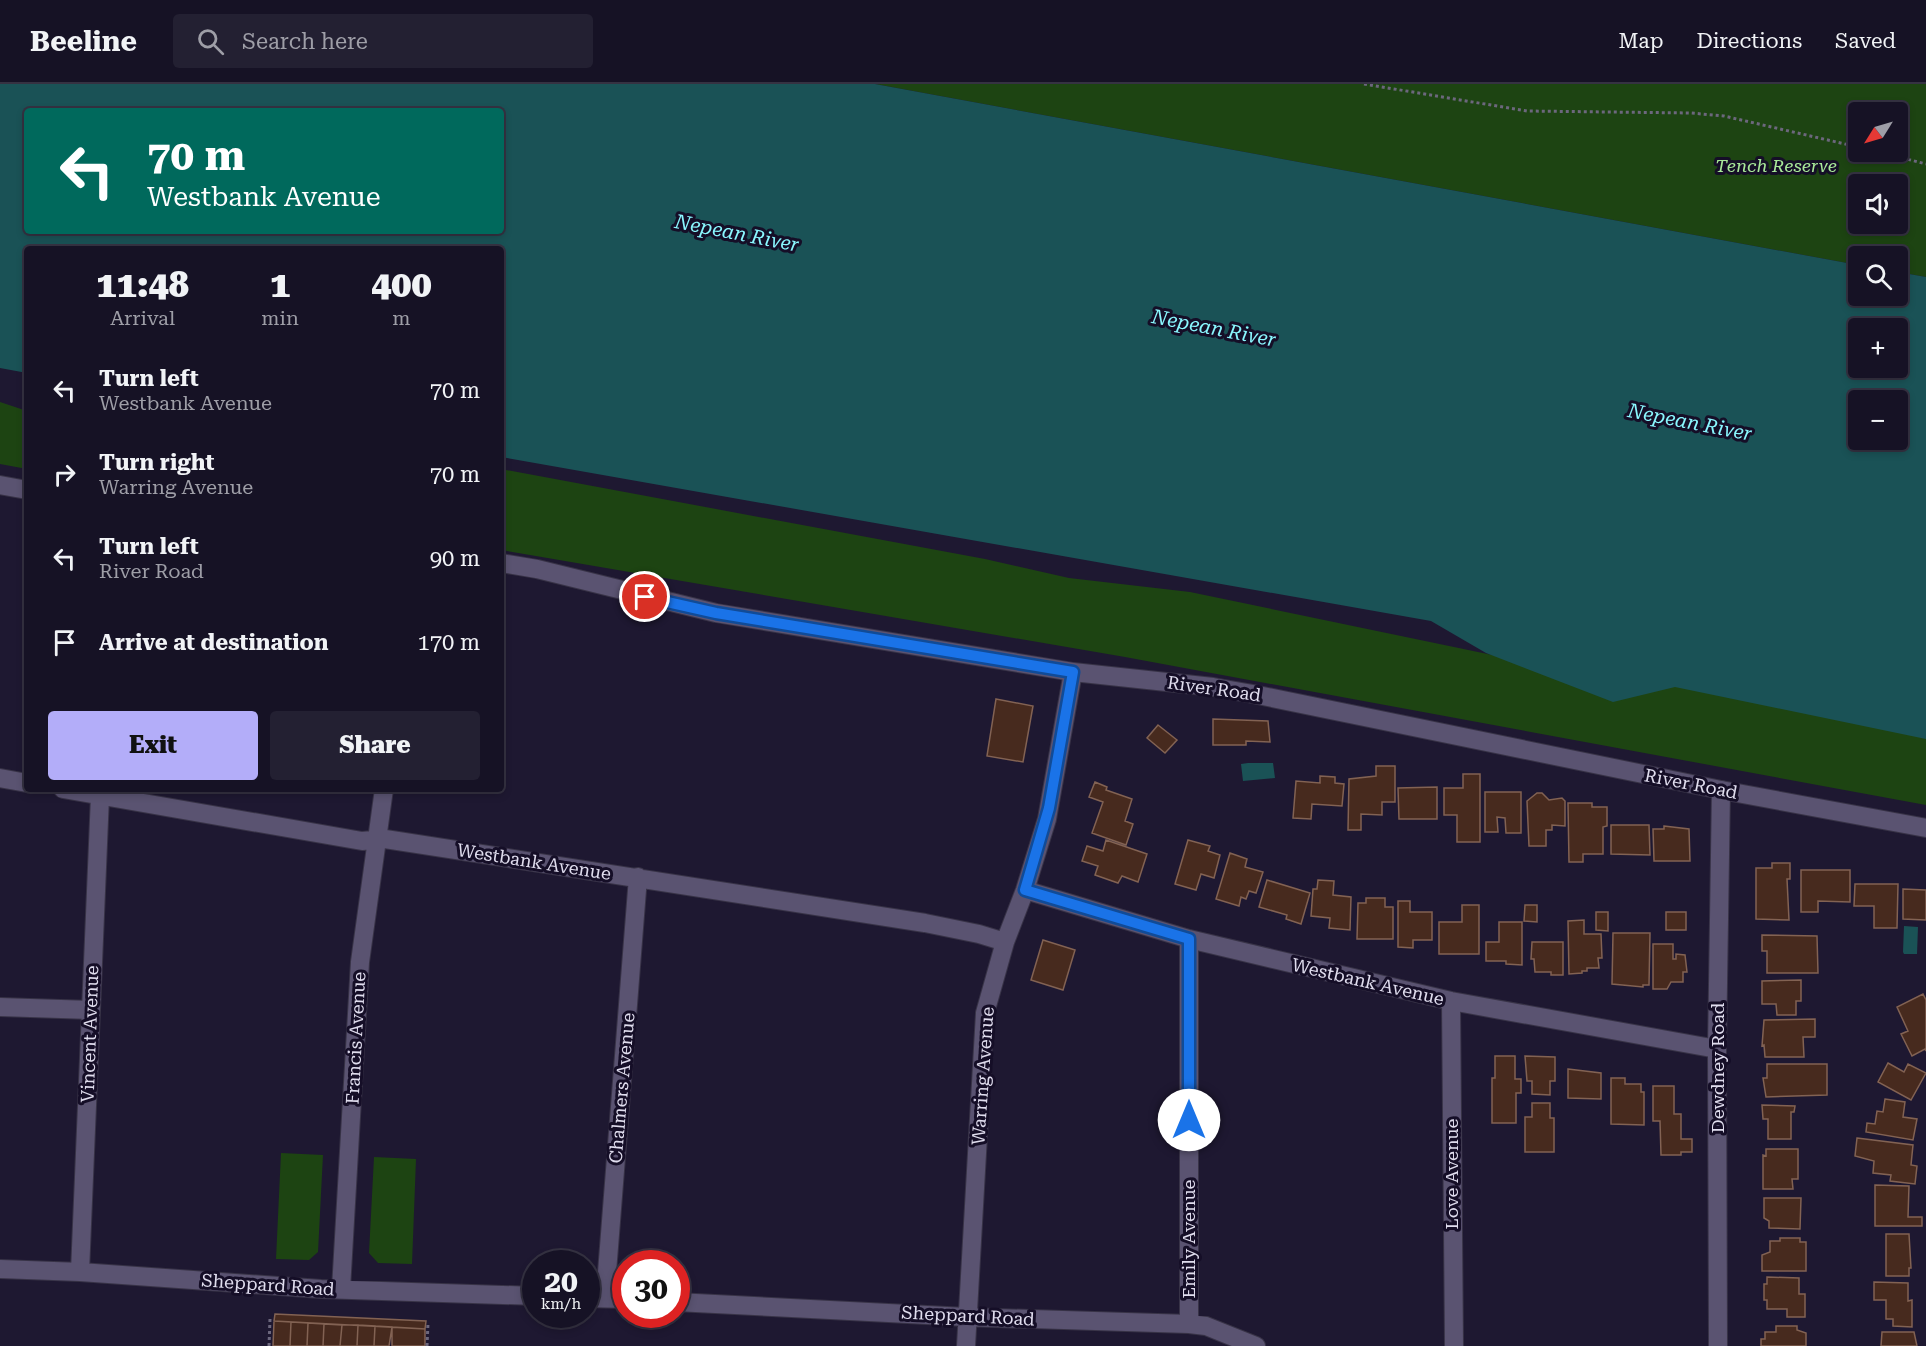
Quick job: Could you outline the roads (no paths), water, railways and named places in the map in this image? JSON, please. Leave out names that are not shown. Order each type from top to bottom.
[{"type":"street","points":[[0,485],[24,489]]},
{"type":"street","name":"River Road","points":[[504,564],[716,613],[1073,672],[1213,687],[1253,694],[1721,790],[1926,828]]},
{"type":"street","name":"Warring Avenue","points":[[966,1346],[984,1023],[1005,942],[1025,890],[1049,808],[1073,672]]},
{"type":"street","points":[[0,778],[24,782]]},
{"type":"street","name":"Dewdney Road","points":[[1718,1346],[1717,1049],[1721,790]]},
{"type":"street","name":"Westbank Avenue","points":[[79,792],[362,841],[385,839],[925,924],[979,934],[1005,942]]},
{"type":"street","name":"Francis Avenue","points":[[341,1289],[360,962],[375,840],[383,792]]},
{"type":"street","name":"Vincent Avenue","points":[[80,1272],[100,796]]},
{"type":"street","name":"Chalmers Avenue","points":[[605,1298],[639,878]]},
{"type":"street","name":"Westbank Avenue","points":[[1025,890],[1189,939],[1451,1001],[1717,1049]]},
{"type":"street","name":"Emily Avenue","points":[[1189,939],[1190,1323]]},
{"type":"street","name":"Love Avenue","points":[[1451,1001],[1454,1346]]},
{"type":"street","points":[[0,1007],[92,1010]]},
{"type":"street","name":"Sheppard Road","points":[[0,1269],[341,1289],[522,1295]]},
{"type":"street","points":[[600,1298],[612,1298]]},
{"type":"street","name":"Sheppard Road","points":[[690,1303],[966,1317],[1190,1323],[1206,1326],[1256,1346]]},
{"type":"water","name":"Nepean River","points":[[0,84],[875,84],[1848,263],[1848,306],[1908,306],[1908,274],[1926,277],[1926,739],[1675,687],[1613,702],[1486,653],[1431,621],[504,458],[504,246],[24,246],[24,372],[0,368]]},
{"type":"water","points":[[1273,763],[1275,778],[1243,781],[1241,764]]},
{"type":"water","points":[[1904,926],[1918,927],[1917,954],[1904,954],[1903,952]]},
{"type":"park label","name":"Tench Reserve","points":[[1776,166]]}]
